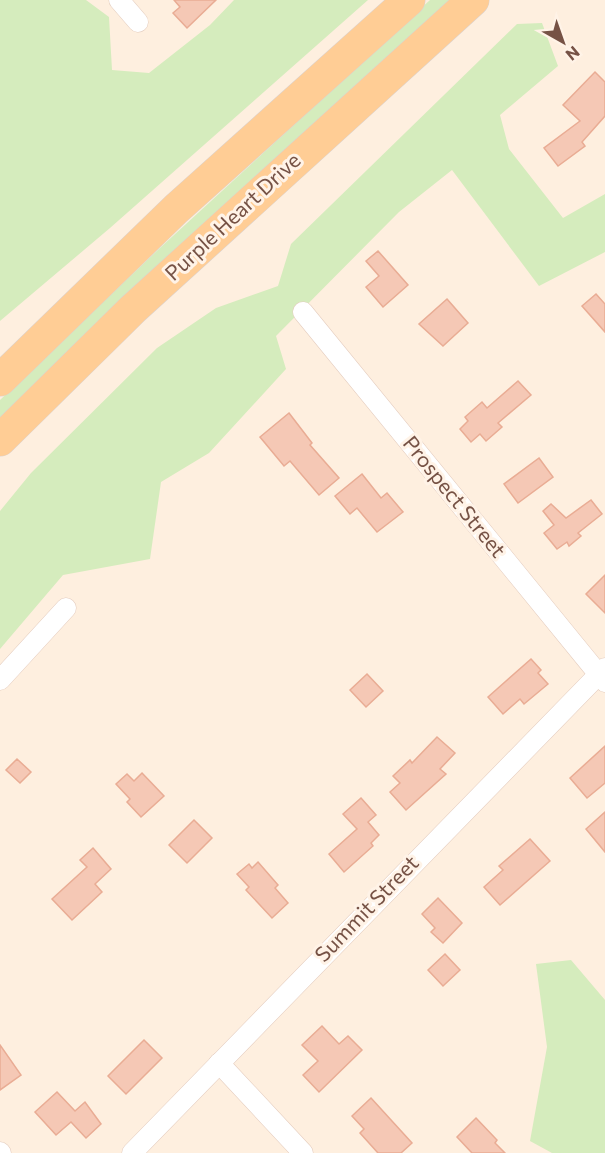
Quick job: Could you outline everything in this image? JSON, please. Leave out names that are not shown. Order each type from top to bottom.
[{"type":"main road","name":"Purple Heart Drive","points":[[0,380],[176,209],[410,0]]},
{"type":"main road","name":"Purple Heart Drive","points":[[0,440],[134,309],[473,0]]},
{"type":"main road","points":[[0,358],[121,262]]},
{"type":"street","points":[[119,0],[138,22]]},
{"type":"street","name":"Prospect Street","points":[[303,312],[603,675]]},
{"type":"street","points":[[0,680],[66,608]]},
{"type":"street","name":"Summit Street","points":[[132,1153],[603,675]]},
{"type":"street","points":[[219,1063],[303,1153]]},
{"type":"green space","points":[[0,0],[86,0],[109,17],[112,70],[149,73],[210,25],[234,0],[368,0],[110,228],[0,321]]},
{"type":"green space","points":[[430,0],[453,0],[0,421],[0,400],[162,246]]},
{"type":"green space","points":[[542,23],[558,66],[500,115],[509,149],[563,218],[605,194],[605,252],[539,286],[452,170],[399,212],[276,336],[286,369],[209,453],[161,482],[150,559],[63,575],[0,649],[0,511],[31,473],[157,348],[216,308],[278,286],[291,244],[517,24]]},
{"type":"green space","points":[[571,960],[605,1000],[605,1153],[552,1153],[530,1141],[547,1047],[536,964]]},
{"type":"building","points":[[174,0],[216,0],[187,28],[173,13],[180,7]]},
{"type":"building","points":[[595,72],[605,82],[605,116],[582,142],[585,146],[558,166],[544,148],[580,121],[563,105]]},
{"type":"building","points":[[378,251],[408,285],[383,307],[366,287],[379,276],[366,261]]},
{"type":"building","points":[[596,294],[605,304],[605,332],[582,306]]},
{"type":"building","points":[[447,299],[468,323],[443,346],[419,324]]},
{"type":"building","points":[[518,381],[531,395],[498,423],[502,427],[486,441],[480,434],[471,442],[460,429],[468,421],[465,417],[482,402],[487,408]]},
{"type":"building","points":[[289,413],[312,443],[310,445],[339,478],[319,495],[290,461],[284,466],[260,437]]},
{"type":"building","points":[[539,458],[553,477],[518,503],[504,484]]},
{"type":"building","points":[[362,474],[381,498],[387,493],[403,512],[377,532],[357,508],[350,514],[335,496]]},
{"type":"building","points":[[591,500],[602,514],[578,533],[581,536],[569,546],[567,542],[557,549],[544,533],[554,525],[543,511],[551,504],[566,518]]},
{"type":"building","points":[[605,575],[605,613],[586,594]]},
{"type":"building","points":[[531,659],[541,670],[538,673],[548,684],[524,704],[520,699],[503,714],[488,697]]},
{"type":"building","points":[[367,674],[383,691],[366,707],[350,690]]},
{"type":"building","points":[[437,737],[455,753],[440,769],[446,774],[406,810],[390,792],[400,783],[393,776],[410,760],[412,763]]},
{"type":"building","points":[[605,746],[605,783],[587,798],[570,778]]},
{"type":"building","points":[[17,759],[31,772],[20,783],[6,770]]},
{"type":"building","points":[[142,773],[164,796],[141,817],[127,802],[130,799],[116,784],[127,774],[134,781]]},
{"type":"building","points":[[361,798],[376,815],[368,822],[379,835],[371,843],[373,846],[344,872],[329,854],[357,829],[343,814]]},
{"type":"building","points":[[605,812],[605,852],[586,829]]},
{"type":"building","points":[[194,820],[212,838],[187,863],[169,845]]},
{"type":"building","points":[[530,839],[550,861],[500,905],[484,887],[503,870],[499,866]]},
{"type":"building","points":[[93,848],[111,869],[95,884],[102,892],[72,920],[52,899],[87,867],[80,860]]},
{"type":"building","points":[[258,862],[278,885],[275,888],[288,903],[272,918],[246,890],[249,887],[237,874],[249,864],[252,868]]},
{"type":"building","points":[[438,898],[462,923],[443,943],[431,932],[435,928],[422,914]]},
{"type":"building","points":[[445,954],[460,970],[443,986],[428,970]]},
{"type":"building","points":[[322,1026],[339,1044],[348,1036],[362,1050],[319,1092],[303,1075],[318,1061],[302,1045]]},
{"type":"building","points":[[144,1040],[162,1058],[126,1094],[108,1076]]},
{"type":"building","points":[[0,1045],[21,1075],[0,1090]]},
{"type":"building","points":[[57,1092],[75,1111],[85,1102],[101,1124],[86,1138],[71,1122],[56,1135],[35,1112]]},
{"type":"building","points":[[371,1098],[412,1143],[401,1153],[378,1153],[360,1133],[364,1129],[352,1116]]},
{"type":"building","points":[[476,1118],[497,1140],[495,1143],[505,1153],[472,1153],[457,1137]]}]
